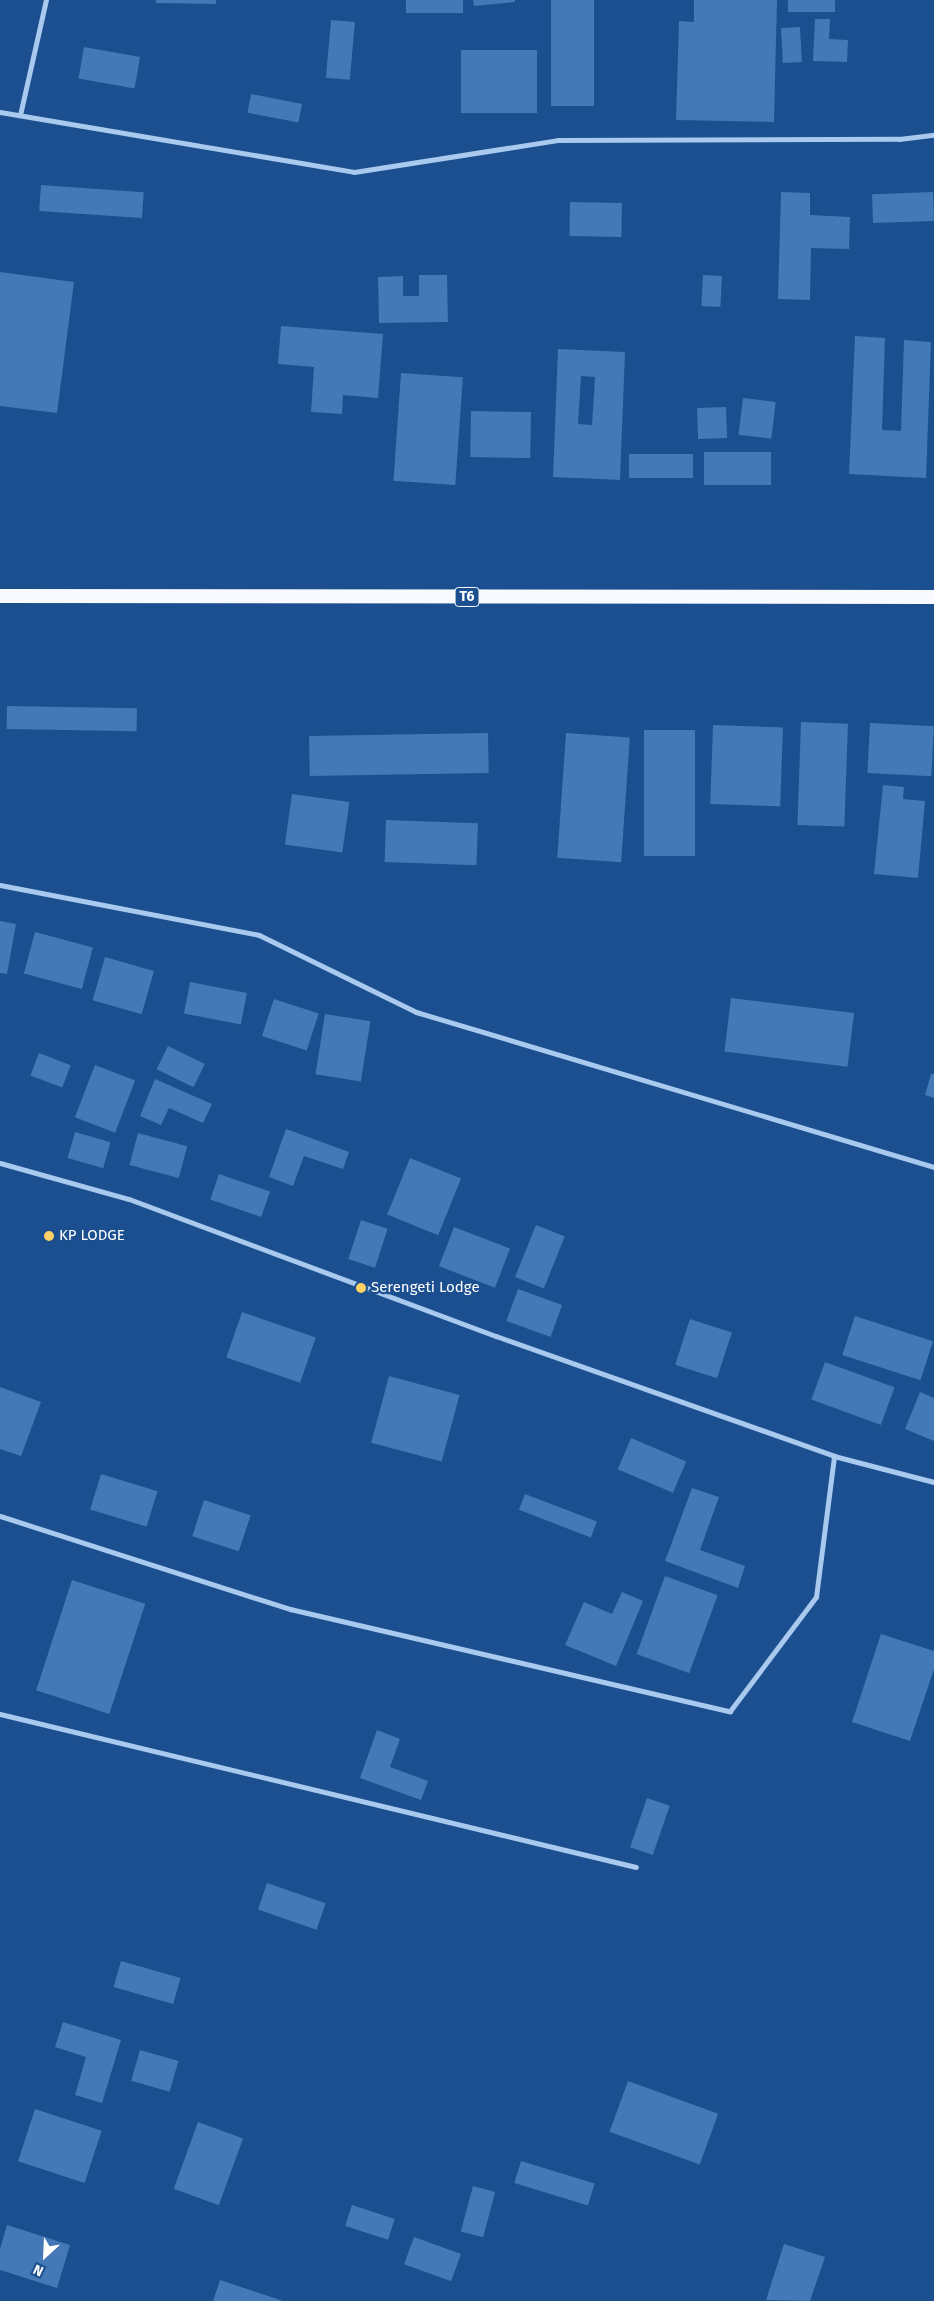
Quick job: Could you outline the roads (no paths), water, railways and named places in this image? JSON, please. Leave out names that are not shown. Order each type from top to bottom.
[{"type":"highway","name":"T6","points":[[0,596],[934,597]]},
{"type":"street","points":[[20,115],[46,0]]},
{"type":"street","points":[[0,112],[354,172],[558,140],[899,139],[934,135]]},
{"type":"street","points":[[0,885],[259,935],[416,1012],[934,1167]]},
{"type":"street","points":[[0,1163],[129,1198],[496,1336],[834,1456],[934,1482]]},
{"type":"street","points":[[0,1516],[290,1609],[730,1711],[816,1597],[834,1456]]},
{"type":"street","points":[[0,1714],[636,1867]]},
{"type":"place","name":"KP LODGE","points":[[49,1236]]},
{"type":"place","name":"Serengeti Lodge","points":[[361,1288]]}]
